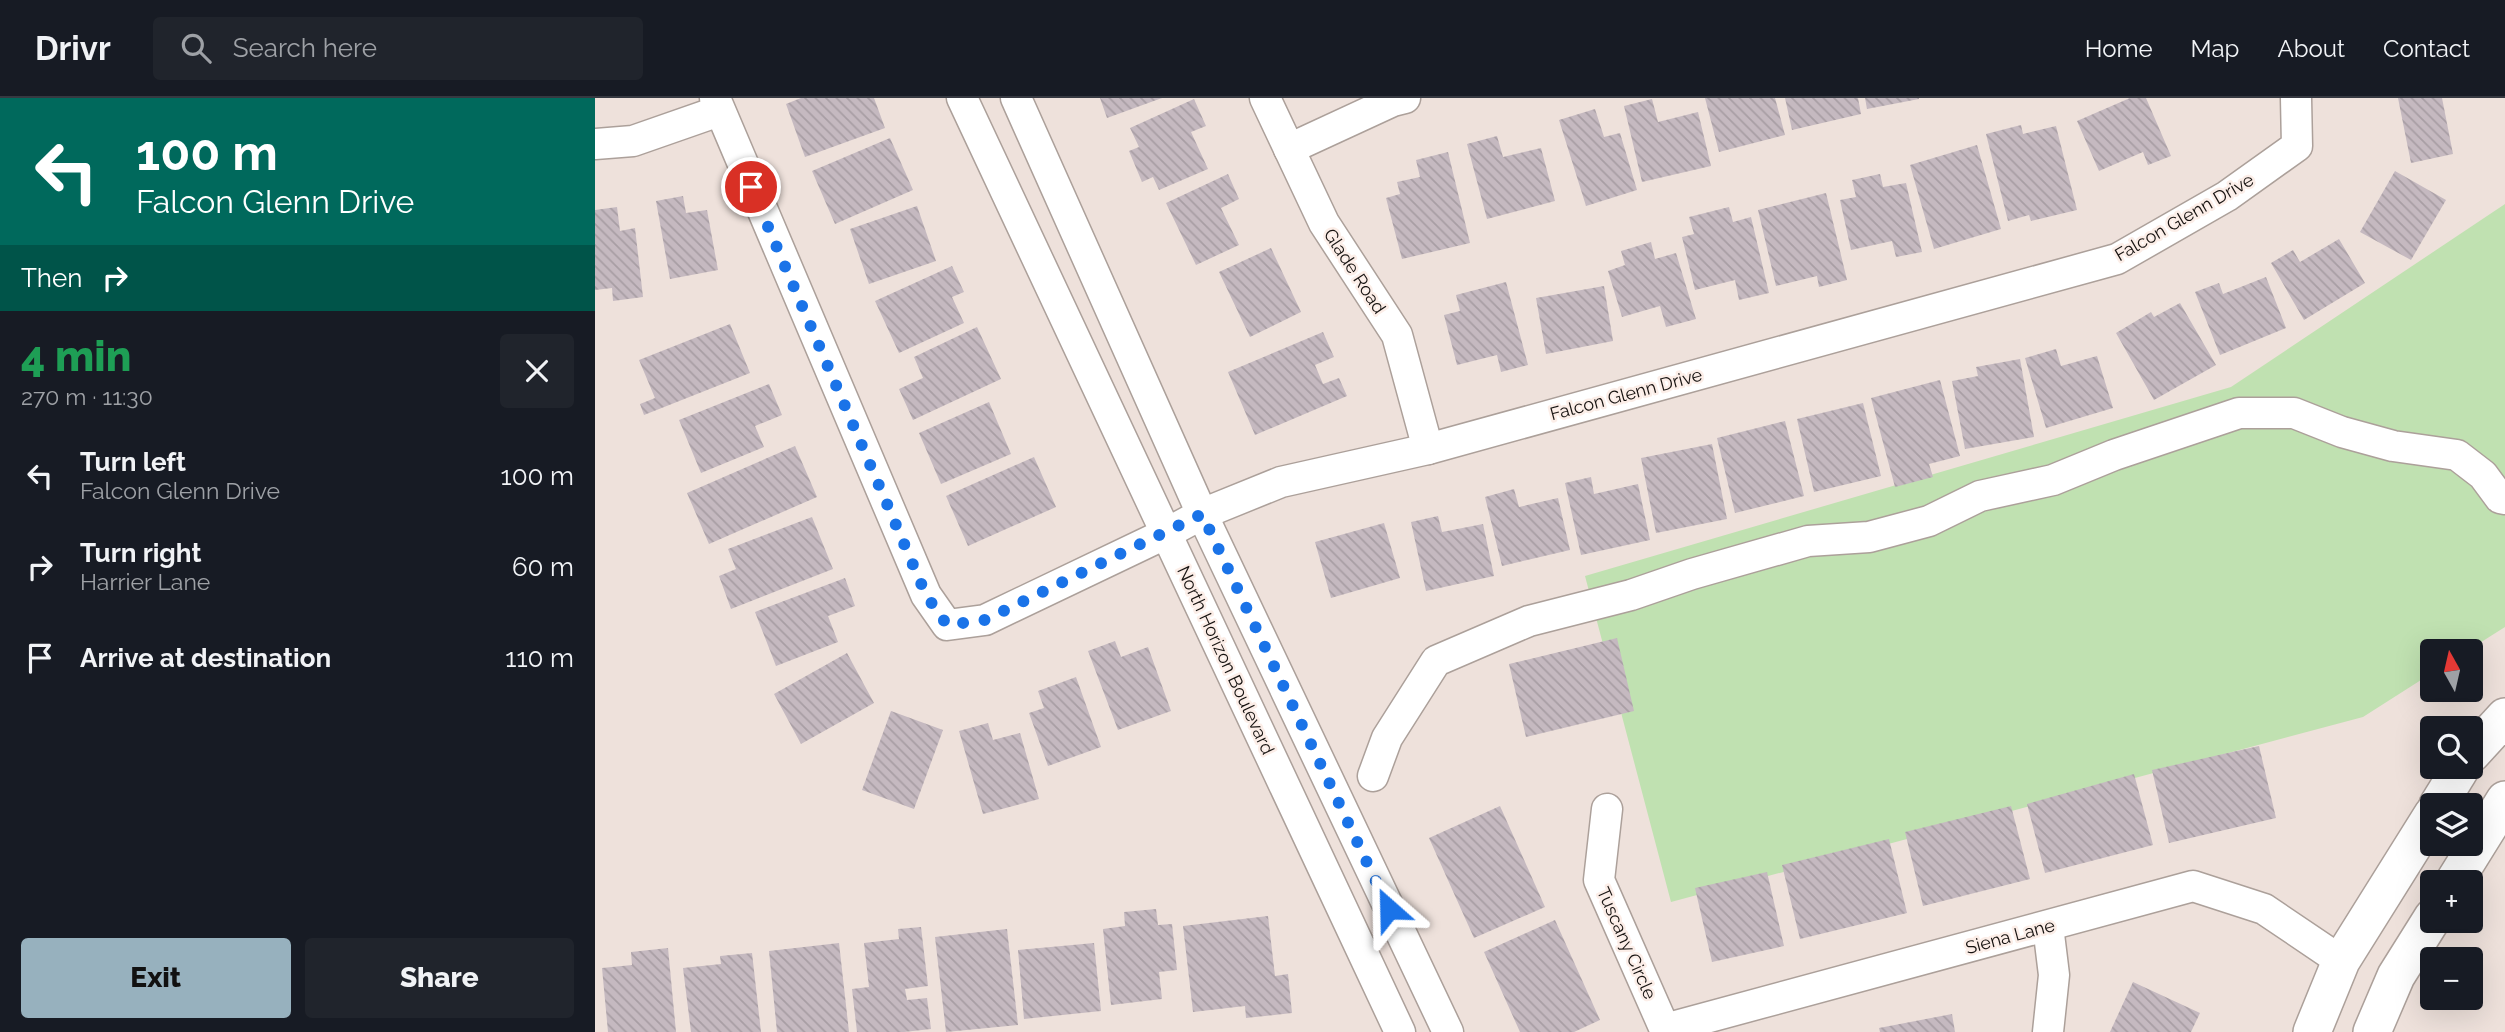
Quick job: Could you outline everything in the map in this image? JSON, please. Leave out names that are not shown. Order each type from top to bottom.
[{"type":"main road","points":[[2483,741],[2505,717]]},
{"type":"main road","points":[[2461,870],[2505,800]]},
{"type":"main road","points":[[2312,1032],[2341,961],[2420,835]]},
{"type":"main road","points":[[2372,1032],[2396,976],[2423,933]]},
{"type":"street","name":"North Horizon Boulevard","points":[[962,98],[1400,1032]]},
{"type":"street","points":[[1016,98],[1202,514],[1448,1032]]},
{"type":"street","name":"Glade Road","points":[[1265,98],[1324,223],[1397,335],[1428,449]]},
{"type":"street","points":[[1289,149],[1405,98]]},
{"type":"street","name":"Falcon Glenn Drive","points":[[717,104],[926,595],[947,625],[985,620],[1202,514],[1281,482],[1428,449],[2117,259],[2227,196],[2297,146],[2296,98]]},
{"type":"street","points":[[595,144],[633,141],[717,104]]},
{"type":"street","points":[[1373,776],[1387,738],[1436,661],[1529,621],[1632,595],[1692,573],[1808,541],[1869,537],[1929,521],[1980,496],[2053,480],[2114,455],[2239,414],[2294,413],[2342,432],[2393,446],[2457,455],[2483,475],[2500,498],[2505,499]]},
{"type":"street","name":"Tuscany Circle","points":[[1607,809],[1599,880],[1666,1031]]},
{"type":"street","name":"Siena Lane","points":[[1666,1031],[2193,886],[2264,909],[2341,961]]},
{"type":"street","points":[[2048,926],[2054,975],[2048,1032]]},
{"type":"green space","points":[[2505,204],[2505,627],[2483,641],[2420,639],[2420,681],[2363,717],[1671,902],[1585,576],[2231,387]]},
{"type":"building","points":[[801,98],[874,98],[885,128],[805,157],[786,104]]},
{"type":"building","points":[[1100,98],[1162,98],[1107,118]]},
{"type":"building","points":[[1705,98],[1775,98],[1785,135],[1719,152]]},
{"type":"building","points":[[1785,98],[1858,98],[1861,114],[1792,130]]},
{"type":"building","points":[[1865,98],[1919,98],[1919,99],[1867,109]]},
{"type":"building","points":[[2130,98],[2146,98],[2171,156],[2148,165],[2143,152],[2099,171],[2077,121]]},
{"type":"building","points":[[2398,98],[2442,98],[2453,154],[2411,163]]},
{"type":"building","points":[[1194,99],[1206,126],[1191,132],[1208,169],[1159,190],[1153,177],[1142,182],[1129,151],[1139,147],[1130,128]]},
{"type":"building","points":[[1652,99],[1658,122],[1698,112],[1711,166],[1642,182],[1624,106]]},
{"type":"building","points":[[1595,109],[1604,137],[1620,133],[1637,190],[1586,206],[1559,120]]},
{"type":"building","points":[[2021,125],[2023,134],[2056,126],[2077,210],[2031,221],[2029,215],[2008,221],[1986,134]]},
{"type":"building","points":[[1497,136],[1503,157],[1541,148],[1555,201],[1487,219],[1467,144]]},
{"type":"building","points":[[890,138],[913,190],[835,224],[812,171]]},
{"type":"building","points":[[1977,145],[2001,229],[1934,249],[1910,165]]},
{"type":"building","points":[[1448,152],[1470,243],[1402,259],[1386,198],[1400,194],[1397,182],[1420,177],[1416,160]]},
{"type":"building","points":[[2395,171],[2446,200],[2411,260],[2360,232]]},
{"type":"building","points":[[1228,174],[1239,199],[1221,208],[1239,245],[1196,265],[1166,203]]},
{"type":"building","points":[[1880,174],[1883,187],[1906,183],[1922,252],[1896,257],[1892,241],[1851,250],[1840,200],[1856,197],[1852,180]]},
{"type":"building","points":[[1826,193],[1847,280],[1819,287],[1817,276],[1776,286],[1758,210]]},
{"type":"building","points":[[683,196],[686,213],[707,210],[718,270],[670,279],[656,201]]},
{"type":"building","points":[[917,206],[936,261],[869,284],[850,229]]},
{"type":"building","points":[[617,207],[620,231],[635,228],[643,297],[613,301],[612,288],[595,290],[595,210]]},
{"type":"building","points":[[1729,207],[1733,222],[1751,217],[1769,293],[1739,300],[1735,280],[1695,290],[1682,237],[1694,234],[1689,217]]},
{"type":"building","points":[[2339,239],[2365,283],[2304,320],[2271,263],[2293,250],[2300,262]]},
{"type":"building","points":[[1651,242],[1655,259],[1676,253],[1696,319],[1666,327],[1660,306],[1622,317],[1608,271],[1625,265],[1621,251]]},
{"type":"building","points":[[1271,248],[1301,312],[1250,337],[1219,272]]},
{"type":"building","points":[[952,266],[964,292],[952,297],[964,323],[899,353],[875,301]]},
{"type":"building","points":[[2266,277],[2286,328],[2220,355],[2195,292],[2219,283],[2223,294]]},
{"type":"building","points":[[1506,282],[1528,365],[1501,372],[1497,355],[1457,365],[1444,315],[1460,311],[1456,295]]},
{"type":"building","points":[[1604,286],[1613,341],[1546,354],[1536,298]]},
{"type":"building","points":[[2180,303],[2216,365],[2154,400],[2116,333],[2151,312],[2154,317]]},
{"type":"building","points":[[730,324],[750,373],[644,415],[640,404],[655,398],[639,360]]},
{"type":"building","points":[[977,327],[1001,379],[913,420],[899,389],[923,378],[914,357]]},
{"type":"building","points":[[1323,332],[1334,357],[1315,365],[1323,384],[1339,378],[1347,396],[1255,435],[1228,372]]},
{"type":"building","points":[[2056,349],[2061,366],[2097,356],[2113,408],[2046,428],[2025,358]]},
{"type":"building","points":[[2020,359],[2034,437],[1965,449],[1952,381],[1978,376],[1976,367]]},
{"type":"building","points":[[1940,380],[1960,456],[1929,464],[1933,477],[1895,487],[1871,398]]},
{"type":"building","points":[[769,384],[782,415],[755,426],[764,447],[701,473],[679,420]]},
{"type":"building","points":[[989,402],[1011,454],[941,484],[919,433]]},
{"type":"building","points":[[1863,403],[1881,476],[1814,492],[1797,419]]},
{"type":"building","points":[[1785,421],[1804,496],[1735,513],[1717,438]]},
{"type":"building","points":[[1712,444],[1727,519],[1656,533],[1641,458]]},
{"type":"building","points":[[795,446],[817,497],[709,544],[687,493]]},
{"type":"building","points":[[1034,457],[1056,507],[968,546],[946,496]]},
{"type":"building","points":[[1591,477],[1594,494],[1638,484],[1650,540],[1581,555],[1565,483]]},
{"type":"building","points":[[1514,489],[1519,507],[1558,498],[1570,550],[1502,566],[1485,497]]},
{"type":"building","points":[[1438,516],[1442,532],[1483,524],[1494,576],[1426,591],[1411,522]]},
{"type":"building","points":[[812,517],[833,569],[731,609],[719,576],[736,569],[728,549]]},
{"type":"building","points":[[1384,523],[1400,578],[1331,598],[1315,542]]},
{"type":"building","points":[[845,578],[855,606],[828,616],[838,642],[776,666],[755,612]]},
{"type":"building","points":[[1617,638],[1634,711],[1526,737],[1509,664]]},
{"type":"building","points":[[1115,641],[1121,657],[1148,647],[1171,711],[1118,730],[1088,651]]},
{"type":"building","points":[[847,653],[874,703],[801,744],[774,694]]},
{"type":"building","points":[[1076,677],[1101,747],[1048,766],[1029,713],[1044,708],[1038,691]]},
{"type":"building","points":[[891,711],[943,730],[914,809],[862,790]]},
{"type":"building","points":[[988,723],[993,740],[1020,733],[1039,799],[983,814],[959,731]]},
{"type":"building","points":[[2259,746],[2276,818],[2169,843],[2152,770]]},
{"type":"building","points":[[2134,774],[2153,845],[2045,873],[2027,804]]},
{"type":"building","points":[[1500,806],[1545,907],[1474,938],[1429,838]]},
{"type":"building","points":[[2011,806],[2030,879],[1923,906],[1905,832]]},
{"type":"building","points":[[1889,839],[1907,913],[1800,939],[1782,865]]},
{"type":"building","points":[[1767,872],[1784,946],[1712,962],[1695,888]]},
{"type":"building","points":[[1156,909],[1158,925],[1172,924],[1177,970],[1159,972],[1162,999],[1111,1005],[1103,929],[1125,926],[1124,912]]},
{"type":"building","points":[[1268,916],[1275,976],[1288,974],[1292,1013],[1246,1018],[1245,1006],[1193,1012],[1183,926]]},
{"type":"building","points":[[1555,920],[1600,1020],[1574,1032],[1520,1032],[1484,952]]},
{"type":"building","points":[[921,927],[928,986],[905,989],[907,1000],[927,998],[931,1029],[857,1032],[852,989],[869,987],[864,943],[899,939],[898,929]]},
{"type":"building","points":[[1007,929],[1018,1025],[946,1032],[935,937]]},
{"type":"building","points":[[839,943],[849,1032],[777,1032],[769,951]]},
{"type":"building","points":[[1094,943],[1101,1011],[1024,1019],[1018,950]]},
{"type":"building","points":[[668,948],[676,1032],[608,1032],[602,968],[632,965],[631,952]]},
{"type":"building","points":[[752,953],[761,1032],[691,1032],[683,968],[721,964],[720,956]]},
{"type":"building","points":[[2133,982],[2200,1013],[2191,1032],[2110,1032]]},
{"type":"building","points":[[1952,1014],[1955,1032],[1880,1032],[1879,1028]]},
{"type":"route","points":[[751,187],[926,595],[947,625],[985,620],[1202,514],[1389,909]]}]
